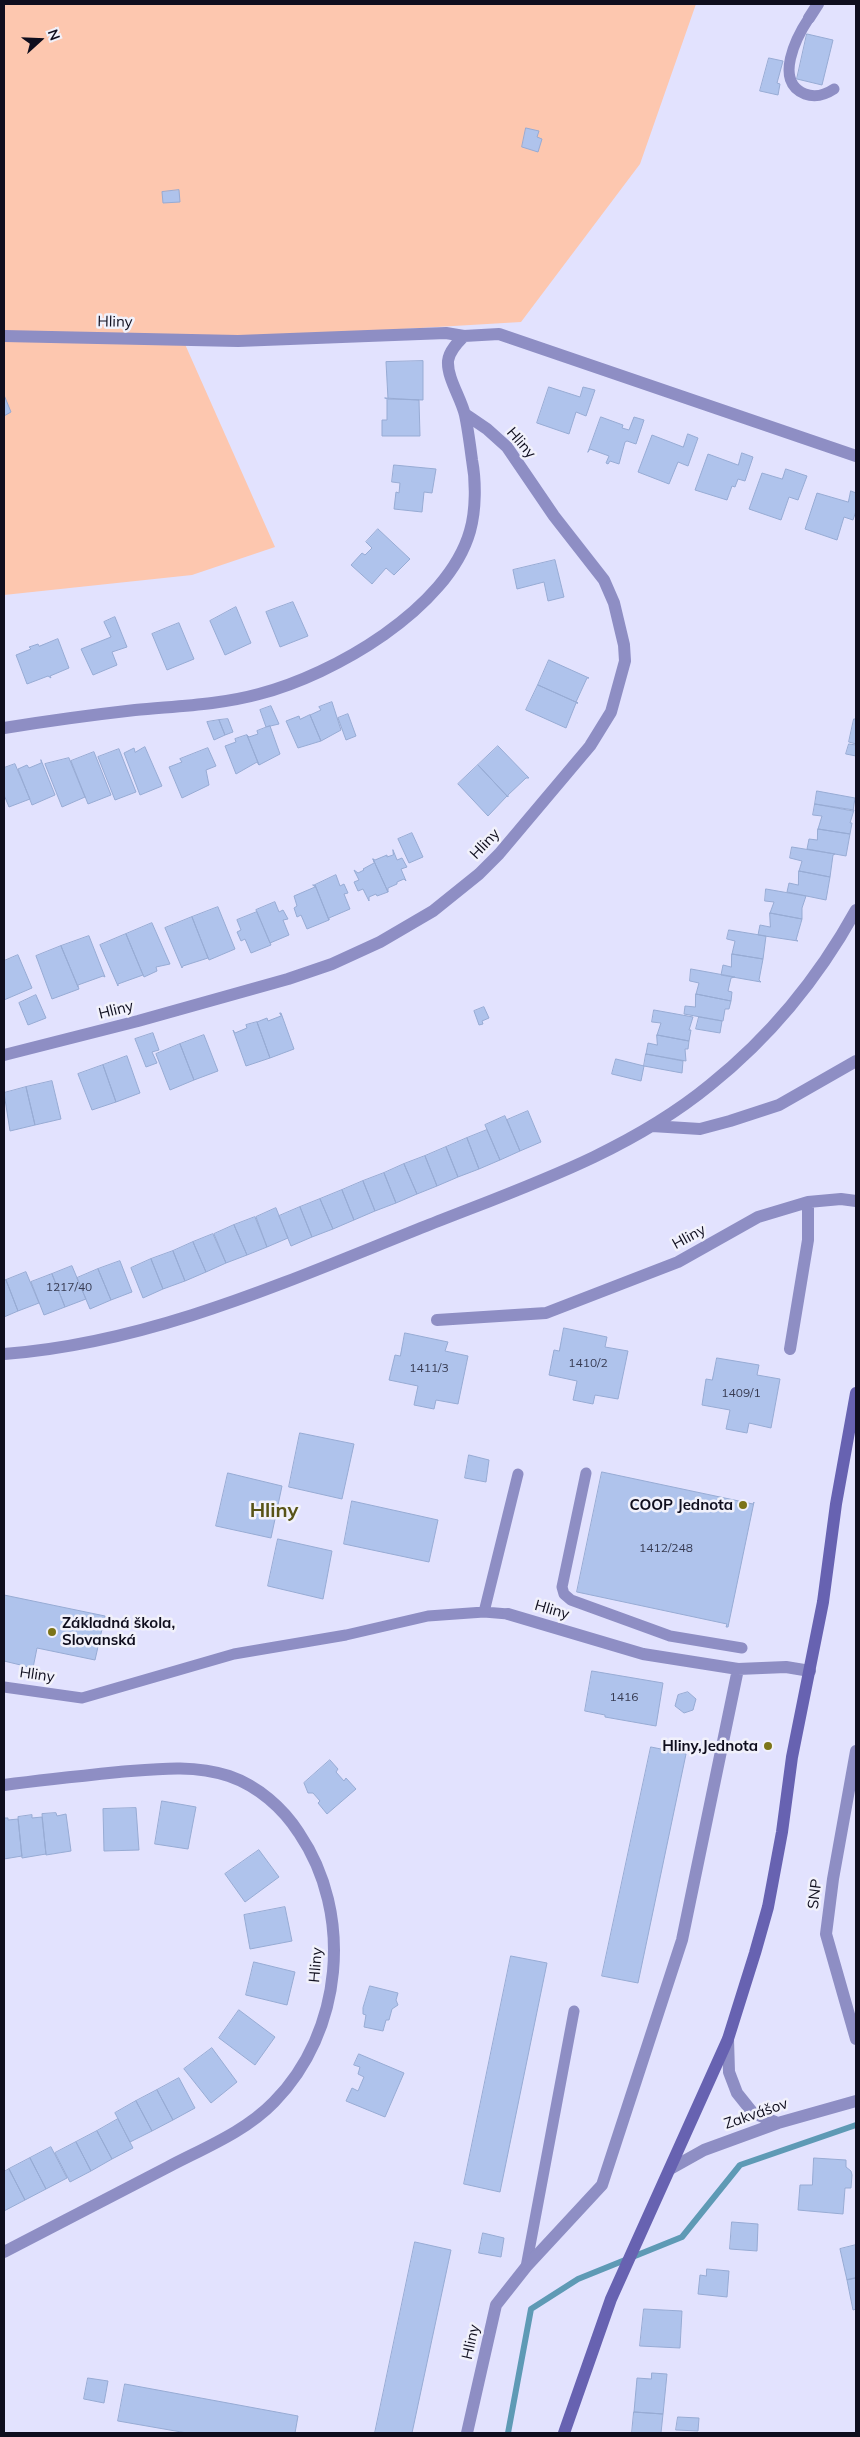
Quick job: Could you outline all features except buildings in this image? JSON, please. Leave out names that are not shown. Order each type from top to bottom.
[{"type":"main road","points":[[564,2433],[612,2299],[728,2039],[768,1907],[782,1832],[792,1757],[810,1671],[856,1393]]},
{"type":"street","points":[[809,18],[818,4]]},
{"type":"street","name":"Hliny","points":[[4,336],[238,341],[446,333],[464,336],[488,333],[508,336],[856,456]]},
{"type":"street","points":[[4,728],[95,714],[225,701],[260,694],[318,672],[348,657],[404,619],[440,586],[460,554],[470,531],[474,486],[465,414],[450,374],[448,361],[456,344],[464,336]]},
{"type":"street","name":"Hliny","points":[[4,1055],[138,1021],[288,979],[332,964],[380,942],[432,911],[479,874],[511,840],[590,746],[611,712],[624,661],[624,645],[614,603],[604,580],[554,516],[511,453],[487,429],[465,414]]},
{"type":"street","points":[[4,1354],[106,1337],[185,1317],[250,1297],[589,1160],[652,1126],[710,1086],[757,1043],[796,1000],[823,963],[856,910]]},
{"type":"street","points":[[652,1126],[700,1129],[730,1121],[779,1105],[856,1061]]},
{"type":"street","name":"Hliny","points":[[437,1320],[546,1313],[678,1262],[758,1216],[808,1202],[841,1199],[856,1201]]},
{"type":"street","points":[[790,1350],[808,1240],[808,1202]]},
{"type":"street","name":"Hliny","points":[[508,1614],[643,1654],[738,1669],[786,1667],[810,1671]]},
{"type":"street","name":"Hliny","points":[[467,2433],[496,2304],[526,2267],[602,2185],[682,1940],[738,1669]]},
{"type":"street","name":"SNP","points":[[856,1751],[833,1879],[826,1934],[856,2039]]},
{"type":"street","name":"Hliny","points":[[4,1785],[94,1774],[185,1768],[206,1770],[240,1780],[258,1791],[288,1817],[314,1858],[329,1896],[334,1936],[334,1962],[327,2006],[312,2045],[287,2087],[261,2114],[221,2140],[4,2252]]},
{"type":"street","points":[[728,2039],[729,2072],[737,2093],[753,2113],[778,2123]]},
{"type":"street","name":"Zakvášov","points":[[670,2169],[704,2150],[778,2123],[856,2101]]},
{"type":"lane","points":[[809,18],[798,34],[792,53],[789,77],[793,86],[803,93],[814,96],[826,94],[834,88]]},
{"type":"lane","points":[[586,1473],[562,1588],[564,1594],[571,1600],[661,1634],[742,1648]]},
{"type":"lane","points":[[484,1612],[518,1474]]},
{"type":"lane","name":"Hliny","points":[[4,1687],[82,1698],[234,1654],[346,1635],[428,1616],[484,1612],[508,1614]]},
{"type":"lane","name":"Hliny","points":[[526,2267],[574,2011]]},
{"type":"shaded area","points":[[4,4],[696,4],[640,164],[521,322],[184,342],[275,547],[192,575],[4,595]]},
{"type":"waterway","points":[[508,2433],[531,2309],[578,2279],[682,2237],[740,2165],[856,2125]]},
{"type":"place","name":"COOP Jednota","points":[[743,1505]]},
{"type":"place","name":"Základná škola, Slovanská","points":[[52,1632]]},
{"type":"place","name":"Hliny,Jednota","points":[[768,1746]]},
{"type":"district","name":"Hliny","points":[[274,1511]]}]
